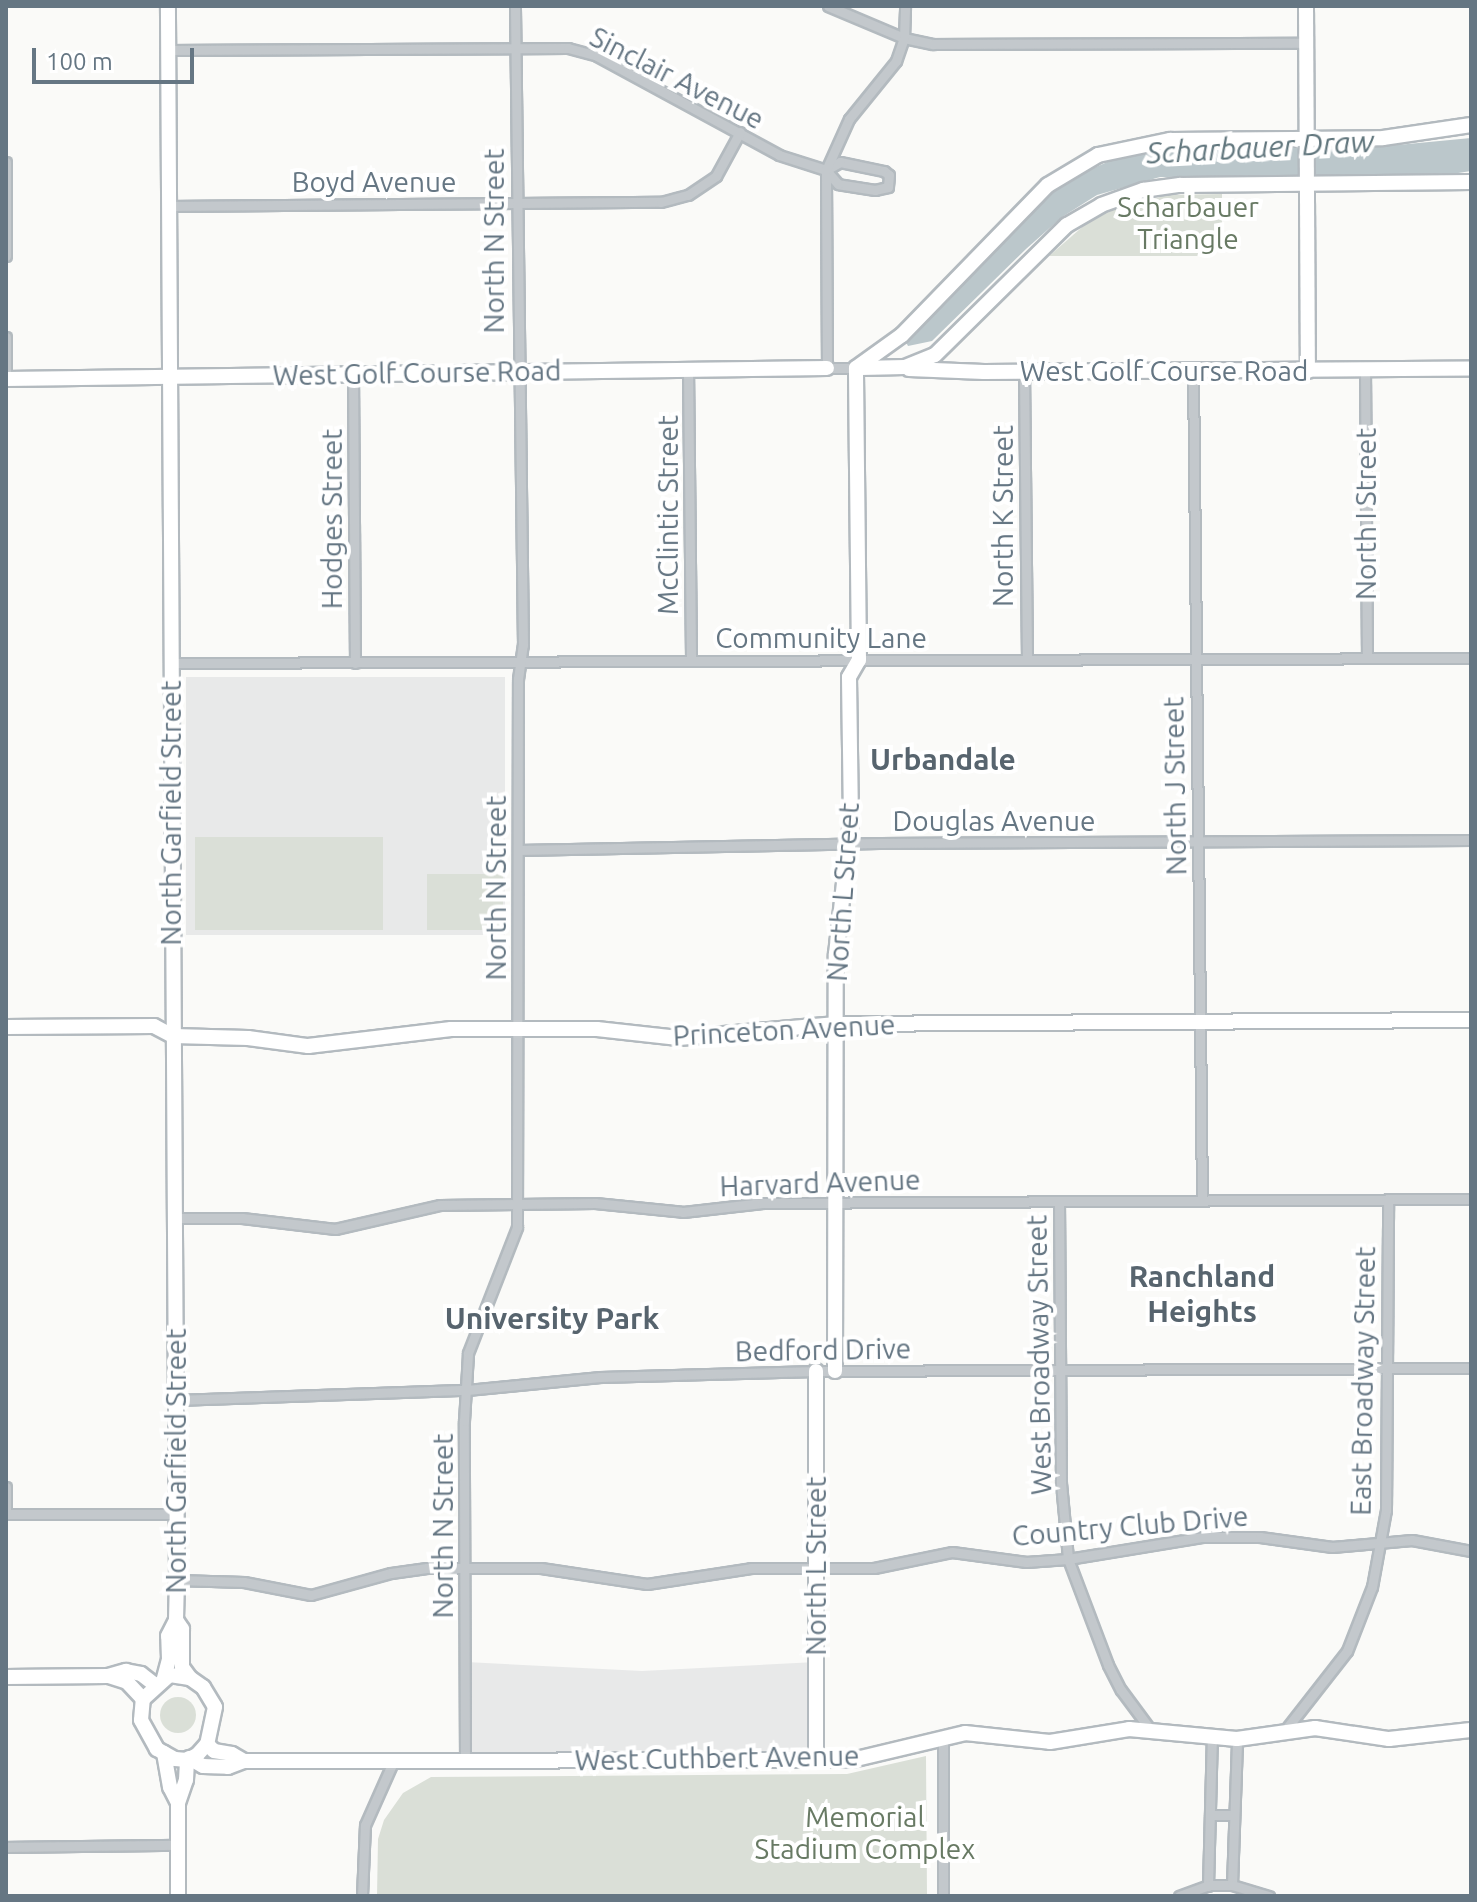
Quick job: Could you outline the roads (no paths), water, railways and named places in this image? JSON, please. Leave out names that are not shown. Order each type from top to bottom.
[{"type":"street","name":"North Garfield Street","points":[[168,6],[176,1620]]},
{"type":"street","name":"North N Street","points":[[465,1761],[468,1353],[512,1247],[518,1203],[521,662],[515,6]]},
{"type":"street","points":[[828,6],[904,38],[933,44],[1307,43]]},
{"type":"street","points":[[905,6],[904,38],[896,61],[838,137],[826,170],[827,368],[905,367],[935,355],[1067,225],[1122,197],[1180,185],[1307,181],[1471,182]]},
{"type":"street","points":[[1306,6],[1308,371]]},
{"type":"street","name":"Sinclair Avenue","points":[[168,50],[568,48],[597,56],[779,155],[826,170]]},
{"type":"street","points":[[856,368],[902,335],[1048,185],[1098,155],[1170,140],[1306,142],[1383,138],[1471,125]]},
{"type":"street","name":"Boyd Avenue","points":[[168,206],[661,202],[688,195],[716,176],[740,132]]},
{"type":"street","points":[[6,162],[6,256]]},
{"type":"street","points":[[840,162],[878,169],[889,175],[890,181],[882,190],[838,184],[826,170],[840,162]]},
{"type":"street","points":[[6,337],[6,379]]},
{"type":"street","name":"West Golf Course Road","points":[[6,379],[827,368]]},
{"type":"street","name":"West Golf Course Road","points":[[856,368],[1024,372],[1471,369]]},
{"type":"street","name":"North L Street","points":[[835,1371],[836,954],[849,844],[849,677],[859,660],[856,368]]},
{"type":"street","name":"McClintic Street","points":[[688,369],[691,661]]},
{"type":"street","name":"North J Street","points":[[1193,370],[1202,1200]]},
{"type":"street","name":"North I Street","points":[[1365,370],[1367,658]]},
{"type":"street","name":"North K Street","points":[[1024,372],[1027,660]]},
{"type":"street","name":"Hodges Street","points":[[353,375],[355,663]]},
{"type":"street","name":"Community Lane","points":[[170,663],[1471,658]]},
{"type":"street","name":"Douglas Avenue","points":[[518,850],[849,844],[1471,840]]},
{"type":"street","name":"Princeton Avenue","points":[[6,1027],[154,1026],[173,1036],[237,1037],[293,1045],[331,1046],[410,1032],[520,1029],[597,1029],[679,1038],[836,1024],[1471,1020]]},
{"type":"street","name":"East Broadway Street","points":[[1286,1729],[1347,1651],[1372,1587],[1386,1510],[1388,1199]]},
{"type":"street","name":"Harvard Avenue","points":[[175,1218],[242,1218],[335,1229],[440,1205],[595,1203],[683,1212],[762,1203],[1471,1199]]},
{"type":"street","name":"West Broadway Street","points":[[1059,1201],[1061,1483],[1068,1559],[1108,1665],[1121,1690],[1150,1729]]},
{"type":"street","name":"Bedford Drive","points":[[176,1400],[467,1390],[600,1377],[816,1371],[1471,1368]]},
{"type":"street","name":"North L Street","points":[[816,1371],[816,1760]]},
{"type":"street","points":[[6,1487],[6,1514],[176,1514]]},
{"type":"street","name":"Country Club Drive","points":[[177,1580],[244,1582],[311,1595],[391,1573],[465,1568],[541,1568],[647,1584],[751,1568],[874,1568],[952,1552],[1026,1562],[1068,1559],[1203,1537],[1260,1537],[1332,1547],[1412,1540],[1471,1551]]},
{"type":"street","points":[[178,1896],[178,1803],[186,1780],[188,1759],[207,1744],[215,1707],[210,1695],[182,1667],[182,1629],[176,1620],[168,1636],[169,1659],[160,1681],[143,1699],[141,1720],[150,1741],[164,1753],[188,1759]]},
{"type":"street","points":[[6,1677],[108,1676],[126,1671],[160,1681],[180,1675],[190,1678]]},
{"type":"street","points":[[108,1676],[127,1682],[143,1699]]},
{"type":"street","name":"West Cuthbert Avenue","points":[[188,1759],[203,1766],[228,1767],[244,1761],[852,1760],[965,1733],[1050,1742],[1150,1729],[1237,1739],[1286,1729],[1315,1728],[1389,1739],[1471,1730]]},
{"type":"street","points":[[1208,1886],[1212,1736]]},
{"type":"street","points":[[943,1737],[943,1896]]},
{"type":"street","points":[[1232,1885],[1237,1739]]},
{"type":"street","name":"West Cuthbert Avenue","points":[[207,1744],[214,1751],[232,1754],[244,1761]]},
{"type":"street","points":[[164,1753],[170,1787],[178,1803]]},
{"type":"street","points":[[362,1896],[365,1825],[394,1760]]},
{"type":"street","points":[[1210,1815],[1234,1815]]},
{"type":"street","points":[[6,1847],[177,1845]]},
{"type":"street","points":[[1179,1896],[1208,1886],[1232,1885],[1269,1896]]},
{"type":"district","name":"Urbandale","points":[[943,759]]},
{"type":"district","name":"Ranchland Heights","points":[[1202,1293]]},
{"type":"district","name":"University Park","points":[[552,1318]]},
{"type":"water label","name":"Scharbauer Draw","points":[[1260,147]]},
{"type":"park label","name":"Scharbauer Triangle","points":[[1188,223]]},
{"type":"park label","name":"Memorial Stadium Complex","points":[[865,1833]]}]
